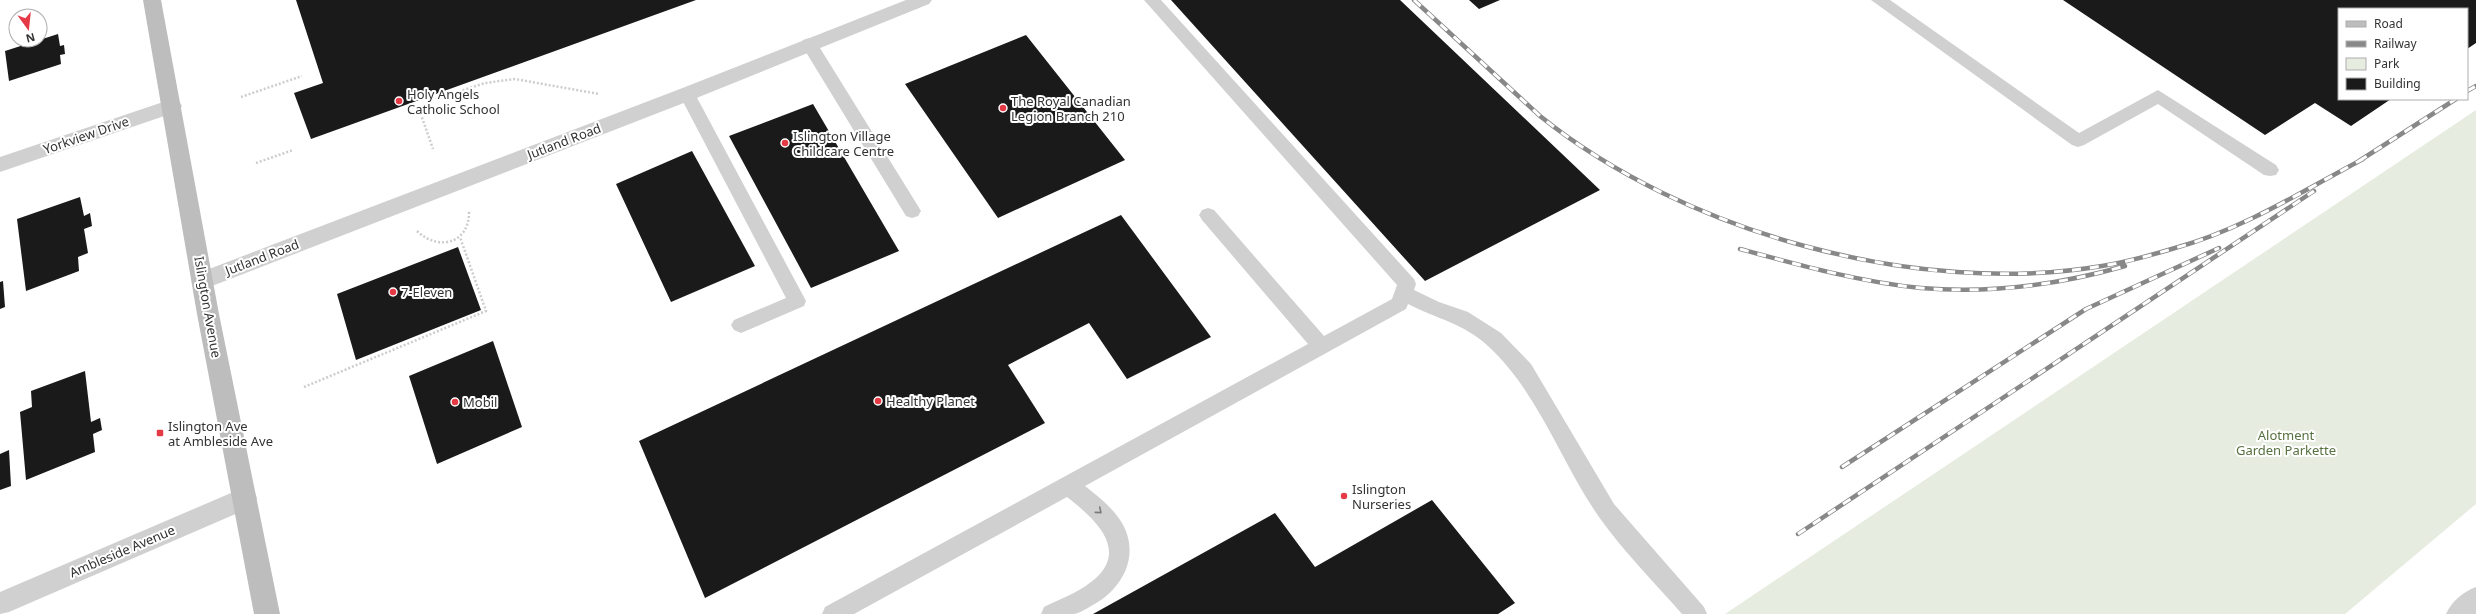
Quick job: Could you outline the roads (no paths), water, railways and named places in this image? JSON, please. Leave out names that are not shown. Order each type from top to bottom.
[{"type":"main road","name":"Islington Avenue","points":[[152,0],[204,280],[208,314],[267,614]]},
{"type":"street","name":"Jutland Road","points":[[204,280],[687,94],[911,2]]},
{"type":"street","name":"Yorkview Drive","points":[[0,165],[172,106]]},
{"type":"street","name":"Ambleside Avenue","points":[[0,604],[245,498]]},
{"type":"street","points":[[2459,614],[2476,599]]},
{"type":"lane","points":[[833,614],[1399,304],[1407,284],[1152,0]]},
{"type":"lane","points":[[1879,0],[2078,141],[2158,96],[2270,170]]},
{"type":"lane","points":[[809,44],[912,211]]},
{"type":"lane","points":[[687,94],[797,301],[741,325]]},
{"type":"lane","points":[[1208,215],[1322,347]]},
{"type":"lane","points":[[1403,293],[1433,308],[1461,317],[1494,339],[1524,370],[1607,511],[1696,614]]},
{"type":"lane","points":[[1052,614],[1103,587],[1113,576],[1120,557],[1120,542],[1115,528],[1108,519],[1069,486]]},
{"type":"railway","points":[[1414,0],[1540,116],[1598,157],[1663,193],[1733,223],[1806,246],[1882,263],[1957,272],[2031,273],[2102,266],[2121,262],[2175,248],[2224,231],[2271,209],[2363,159]]},
{"type":"railway","points":[[2468,90],[2476,86]]},
{"type":"railway","points":[[2359,161],[2454,100]]},
{"type":"railway","points":[[1798,534],[2314,191]]},
{"type":"railway","points":[[1842,467],[2086,309],[2219,248]]},
{"type":"railway","points":[[1740,249],[1807,267],[1875,282],[1947,290],[1998,289],[2049,283],[2100,273],[2125,266]]},
{"type":"place","name":"Holy Angels Catholic School","points":[[399,101]]},
{"type":"place","name":"The Royal Canadian Legion Branch 210","points":[[1003,108]]},
{"type":"place","name":"Islington Village Childcare Centre","points":[[785,143]]},
{"type":"place","name":"7-Eleven","points":[[393,292]]},
{"type":"place","name":"Healthy Planet","points":[[878,401]]},
{"type":"place","name":"Mobil","points":[[455,402]]},
{"type":"place","name":"Islington Ave at Ambleside Ave","points":[[160,433]]},
{"type":"place","name":"Islington Nurseries","points":[[1344,496]]},
{"type":"park label","name":"Alotment Garden Parkette","points":[[2286,442]]}]
